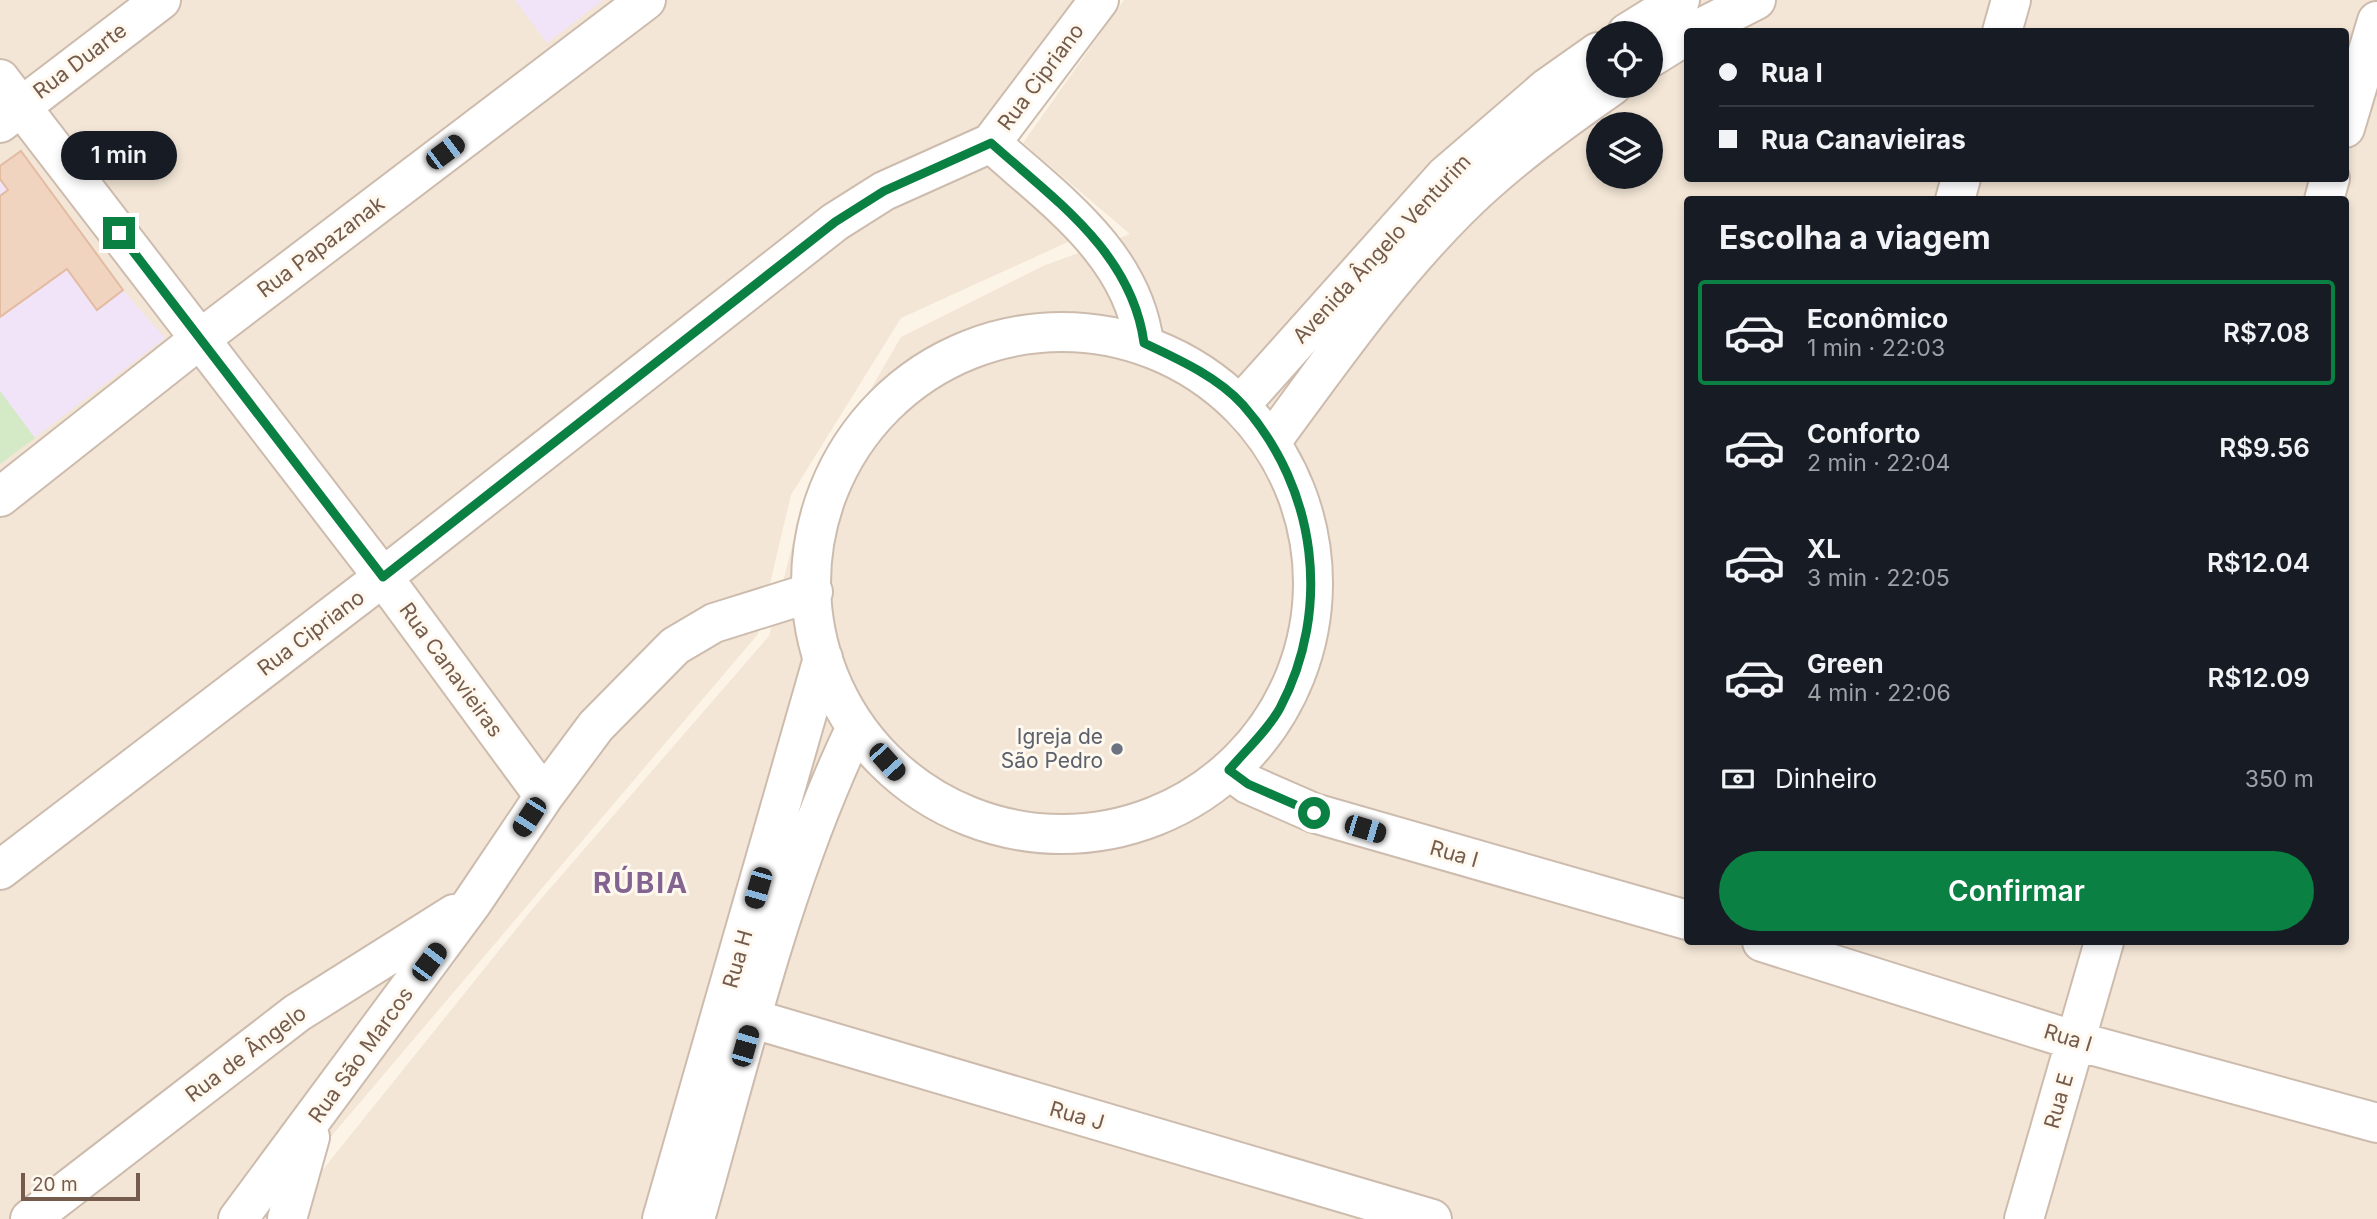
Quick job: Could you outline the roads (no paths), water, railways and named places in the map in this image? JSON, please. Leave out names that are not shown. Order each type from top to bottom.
[{"type":"street","name":"Rua Duarte","points":[[7,103],[161,0]]},
{"type":"street","name":"Rua Papazanak","points":[[0,497],[200,339],[646,0]]},
{"type":"street","name":"Rua Cipriano","points":[[0,870],[383,577],[835,222],[884,191],[991,143],[1100,0]]},
{"type":"street","points":[[1673,25],[1756,0]]},
{"type":"street","points":[[2003,28],[2011,0]]},
{"type":"street","points":[[2349,115],[2377,21]]},
{"type":"street","name":"Avenida Ângelo Venturim","points":[[1242,403],[1445,176],[1547,88],[1586,60]]},
{"type":"street","name":"Avenida Ângelo Venturim","points":[[1271,442],[1391,282],[1459,208],[1560,122],[1595,98]]},
{"type":"street","name":"Rua Canavieiras","points":[[7,103],[200,339],[383,577],[544,796]]},
{"type":"street","points":[[991,143],[1087,230],[1114,261],[1141,321],[1144,343]]},
{"type":"street","points":[[1066,330],[1144,343],[1194,367],[1242,403],[1271,442],[1301,505],[1313,575],[1306,645],[1279,710],[1229,770],[1177,808],[1108,832],[1036,835],[965,817],[903,779],[856,727],[832,686],[823,658],[813,592],[816,532],[839,466],[879,409],[933,366],[997,338],[1066,330]]},
{"type":"street","name":"Rua São Marcos","points":[[238,1219],[472,903],[544,796],[596,726],[675,646],[714,623],[813,592]]},
{"type":"street","name":"Rua H","points":[[695,1219],[738,1015],[823,658]]},
{"type":"street","name":"Rua H","points":[[662,1219],[738,1015],[798,871],[833,776],[856,727]]},
{"type":"street","name":"Rua I","points":[[1229,770],[1248,784],[1314,813],[1684,918]]},
{"type":"street","name":"Rua de Ângelo","points":[[30,1219],[297,1013],[472,903]]},
{"type":"street","name":"Rua I","points":[[1772,945],[2076,1041],[2377,1124]]},
{"type":"street","name":"Rua E","points":[[2024,1219],[2103,945]]},
{"type":"street","name":"Rua J","points":[[738,1015],[1432,1219]]},
{"type":"street","points":[[287,1219],[315,1118]]},
{"type":"place","name":"Igreja de São Pedro","points":[[1117,749]]},
{"type":"district","name":"RÚBIA","points":[[641,883]]}]
